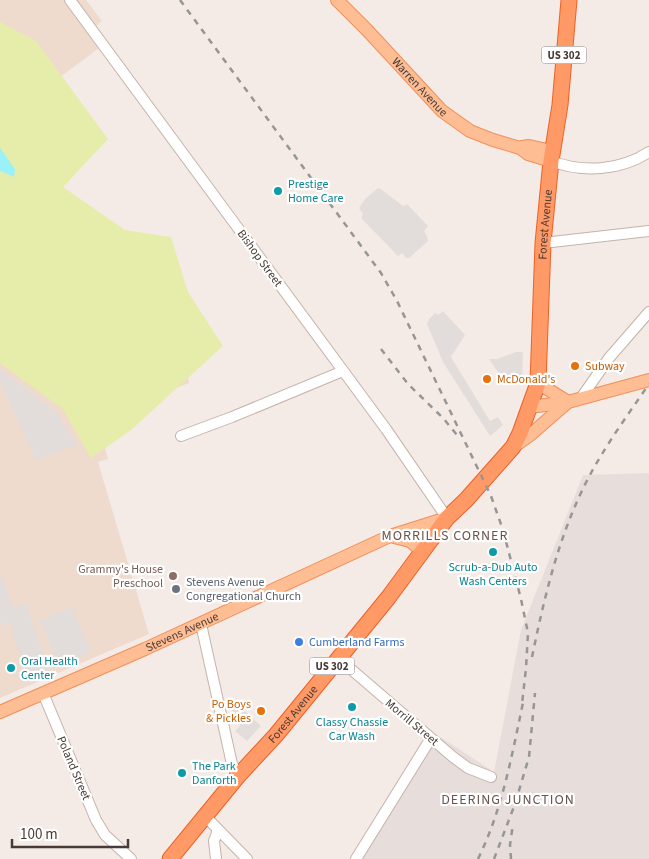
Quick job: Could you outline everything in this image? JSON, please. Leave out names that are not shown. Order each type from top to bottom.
[{"type":"highway","name":"Forest Avenue","points":[[513,448],[538,383],[544,243],[552,156],[560,105],[569,0]]},
{"type":"highway","name":"US 302","points":[[447,518],[484,482],[513,448]]},
{"type":"highway","name":"Forest Avenue","points":[[170,859],[238,776],[276,735],[388,598],[447,518]]},
{"type":"main road","name":"Warren Avenue","points":[[337,0],[442,111],[453,120],[470,131],[520,148],[528,154],[552,156]]},
{"type":"main road","points":[[530,407],[568,402],[649,380]]},
{"type":"main road","points":[[538,383],[568,402]]},
{"type":"main road","points":[[513,448],[568,402]]},
{"type":"main road","name":"Stevens Avenue","points":[[0,712],[201,624],[390,536],[447,518]]},
{"type":"main road","points":[[390,536],[410,541],[423,552]]},
{"type":"street","name":"Bishop Street","points":[[70,0],[343,370],[416,471],[447,518]]},
{"type":"street","points":[[552,156],[567,167],[597,168],[615,166],[632,161],[649,152]]},
{"type":"street","points":[[544,243],[649,231]]},
{"type":"street","points":[[581,398],[609,358],[649,312]]},
{"type":"street","points":[[180,436],[232,417],[343,370]]},
{"type":"street","points":[[201,624],[232,764],[238,776]]},
{"type":"street","name":"Morrill Street","points":[[338,658],[468,768],[491,777]]},
{"type":"street","name":"Poland Street","points":[[43,693],[96,820],[105,835],[131,859]]},
{"type":"street","points":[[356,859],[431,738]]},
{"type":"street","points":[[206,817],[247,859]]},
{"type":"street","points":[[216,859],[214,841],[218,830]]},
{"type":"shaded area","points":[[0,0],[86,0],[102,21],[96,26],[101,33],[84,28],[98,49],[56,80],[58,189],[188,377],[189,383],[97,418],[108,459],[98,462],[149,634],[0,698]]},
{"type":"shaded area","points":[[378,188],[403,206],[407,204],[428,226],[424,231],[428,241],[409,258],[406,258],[402,253],[398,256],[361,218],[363,214],[359,208],[365,199]]},
{"type":"shaded area","points":[[443,311],[465,335],[451,357],[490,421],[498,417],[503,425],[490,436],[443,362],[427,324],[435,313],[438,315]]},
{"type":"shaded area","points":[[516,352],[523,352],[522,383],[518,384],[502,378],[489,359],[497,359]]},
{"type":"shaded area","points":[[0,369],[57,413],[77,445],[36,460],[0,381]]},
{"type":"shaded area","points":[[649,473],[649,859],[360,859],[439,736],[494,772],[521,630],[583,475]]},
{"type":"shaded area","points":[[0,574],[12,606],[27,604],[36,635],[50,669],[30,678],[12,634],[14,633],[10,623],[2,625],[0,619]]},
{"type":"shaded area","points":[[72,607],[91,652],[59,666],[40,621]]},
{"type":"shaded area","points":[[237,704],[261,726],[247,741],[235,731],[240,726],[232,710]]},
{"type":"green space","points":[[0,22],[36,41],[108,139],[63,187],[125,230],[171,237],[188,292],[223,346],[131,430],[91,458],[63,409],[0,363],[0,171],[15,170],[0,148]]},
{"type":"water","points":[[0,148],[15,169],[14,177],[0,171]]},
{"type":"railway","points":[[180,0],[381,273],[397,301],[491,496],[503,530],[528,633],[522,704]]},
{"type":"railway","points":[[381,349],[408,384],[443,418],[457,435]]},
{"type":"railway","points":[[532,657],[548,586],[562,540],[580,495],[598,461],[649,384]]},
{"type":"railway","points":[[494,859],[515,804],[529,757],[535,693]]},
{"type":"railway","points":[[478,859],[487,840],[500,800],[511,760],[524,698]]},
{"type":"railway","points":[[511,859],[510,845],[513,824]]},
{"type":"place","name":"Prestige Home Care","points":[[278,191]]},
{"type":"place","name":"Subway","points":[[575,366]]},
{"type":"place","name":"McDonald's","points":[[487,379]]},
{"type":"place","name":"Scrub-a-Dub Auto Wash Centers","points":[[493,552]]},
{"type":"place","name":"Grammy's House Preschool","points":[[173,576]]},
{"type":"place","name":"Stevens Avenue Congregational Church","points":[[176,589]]},
{"type":"place","name":"Cumberland Farms","points":[[299,642]]},
{"type":"place","name":"Oral Health Center","points":[[11,668]]},
{"type":"place","name":"Classy Chassie Car Wash","points":[[352,707]]},
{"type":"place","name":"Po Boys & Pickles","points":[[261,711]]},
{"type":"place","name":"The Park Danforth","points":[[182,773]]},
{"type":"district","name":"MORRILLS CORNER","points":[[445,535]]},
{"type":"district","name":"DEERING JUNCTION","points":[[508,799]]}]
